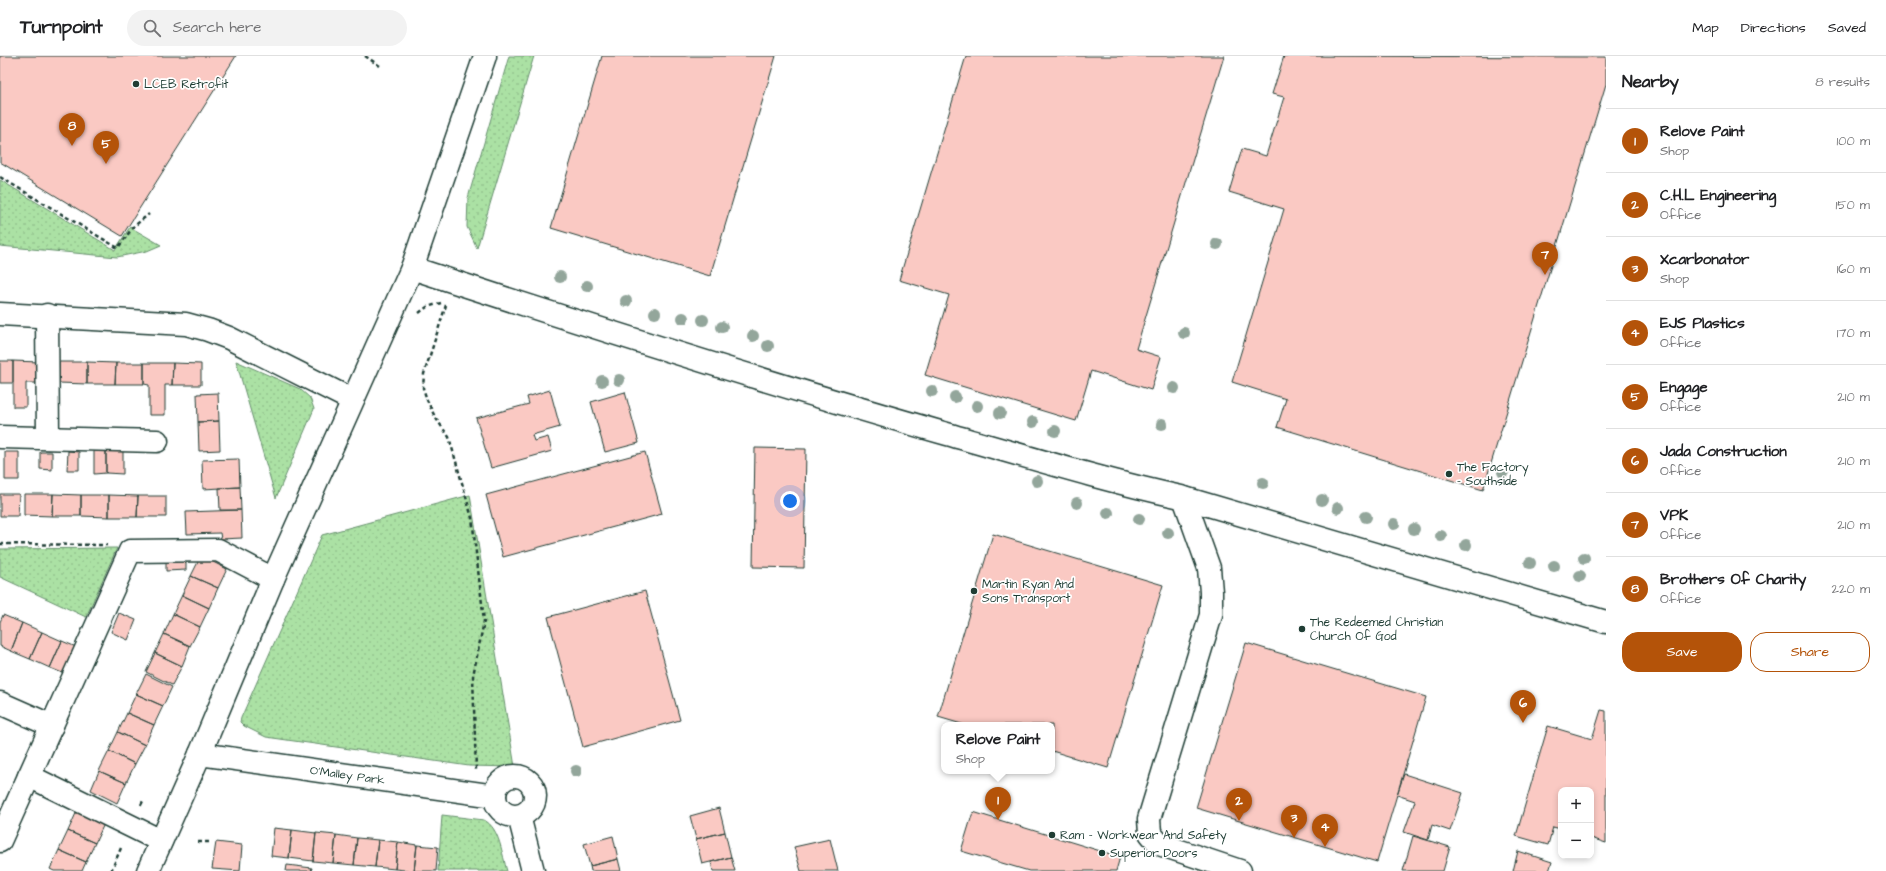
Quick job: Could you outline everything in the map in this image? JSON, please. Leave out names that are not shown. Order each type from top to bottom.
[{"type":"street","points":[[148,871],[160,841],[200,754],[273,579],[412,268],[485,56]]},
{"type":"street","points":[[412,268],[881,416],[1127,485],[1184,498],[1606,622]]},
{"type":"street","points":[[0,314],[186,324],[208,330],[264,354],[352,400]]},
{"type":"street","points":[[47,316],[48,438]]},
{"type":"street","points":[[0,437],[157,441]]},
{"type":"street","points":[[1184,498],[1209,568],[1211,615],[1149,819],[1150,833],[1159,844],[1240,871]]},
{"type":"street","points":[[2,830],[52,726],[130,551],[218,550],[273,579]]},
{"type":"street","points":[[0,703],[52,726]]},
{"type":"street","name":"O'Malley Park","points":[[200,754],[456,792],[495,796]]},
{"type":"street","points":[[29,776],[160,841]]},
{"type":"street","points":[[511,776],[524,777],[530,782],[536,794],[535,801],[529,811],[519,816],[507,815],[502,811],[498,807],[495,796],[499,783],[511,776]]},
{"type":"street","points":[[519,816],[533,871]]},
{"type":"path","points":[[365,56],[380,66]]},
{"type":"path","points":[[0,177],[118,248],[133,227],[149,214]]},
{"type":"path","points":[[416,315],[427,307],[447,302],[424,374],[423,388],[435,417],[449,436],[472,518],[484,621],[473,676],[476,772]]},
{"type":"path","points":[[0,544],[121,545],[130,551]]},
{"type":"path","points":[[198,842],[212,842]]},
{"type":"green space","points":[[509,56],[534,56],[477,248],[467,227],[468,198]]},
{"type":"green space","points":[[0,180],[115,250],[130,227],[161,245],[147,251],[117,257],[0,246]]},
{"type":"green space","points":[[236,361],[300,389],[310,398],[314,409],[276,498]]},
{"type":"green space","points":[[470,495],[515,767],[469,766],[266,737],[244,726],[240,722],[241,718],[322,535]]},
{"type":"green space","points":[[117,548],[86,617],[0,577],[0,549]]},
{"type":"green space","points":[[442,815],[484,820],[489,824],[494,829],[500,842],[507,871],[438,871]]},
{"type":"building","points":[[0,56],[236,56],[122,236],[0,162]]},
{"type":"building","points":[[602,56],[776,56],[710,276],[551,228]]},
{"type":"building","points":[[966,56],[1224,56],[1136,349],[1161,357],[1151,390],[1091,371],[1076,421],[925,375],[949,295],[899,280]]},
{"type":"building","points":[[1284,56],[1606,57],[1606,84],[1483,490],[1277,427],[1286,399],[1232,382],[1284,209],[1229,192],[1242,149],[1266,156],[1284,97],[1272,94]]},
{"type":"building","points":[[0,361],[13,361],[13,383],[0,383]]},
{"type":"building","points":[[13,361],[39,362],[39,383],[26,383],[26,407],[13,407]]},
{"type":"building","points":[[59,362],[87,362],[87,384],[59,383]]},
{"type":"building","points":[[87,362],[116,363],[115,384],[87,384]]},
{"type":"building","points":[[116,363],[144,363],[144,384],[115,384]]},
{"type":"building","points":[[144,363],[173,363],[172,385],[165,385],[165,415],[149,415],[149,385],[144,384]]},
{"type":"building","points":[[173,363],[201,364],[201,385],[172,385]]},
{"type":"building","points":[[550,390],[560,427],[532,435],[534,441],[548,437],[552,451],[491,468],[476,418],[529,404],[527,397]]},
{"type":"building","points":[[625,392],[639,443],[605,452],[591,402]]},
{"type":"building","points":[[218,393],[219,421],[198,422],[197,394]]},
{"type":"building","points":[[219,421],[220,450],[199,451],[198,422]]},
{"type":"building","points":[[755,448],[806,449],[804,568],[753,567]]},
{"type":"building","points":[[94,450],[106,450],[106,473],[94,474]]},
{"type":"building","points":[[106,450],[123,450],[123,474],[106,473]]},
{"type":"building","points":[[68,451],[79,452],[79,470],[67,470]]},
{"type":"building","points":[[5,452],[19,452],[19,480],[5,480]]},
{"type":"building","points":[[40,452],[52,452],[52,470],[40,469]]},
{"type":"building","points":[[645,452],[662,514],[503,557],[486,495]]},
{"type":"building","points":[[239,459],[240,487],[203,489],[202,460]]},
{"type":"building","points":[[240,487],[241,510],[220,510],[219,488]]},
{"type":"building","points":[[0,494],[19,494],[18,516],[0,516]]},
{"type":"building","points":[[24,494],[53,494],[52,516],[24,515]]},
{"type":"building","points":[[53,494],[81,495],[81,516],[52,516]]},
{"type":"building","points":[[81,495],[109,495],[109,517],[81,516]]},
{"type":"building","points":[[109,495],[138,496],[137,517],[109,517]]},
{"type":"building","points":[[138,496],[166,496],[166,517],[137,517]]},
{"type":"building","points":[[241,510],[242,538],[221,539],[220,533],[187,534],[186,512]]},
{"type":"building","points":[[993,534],[1163,585],[1108,768],[1055,752],[1055,722],[955,722],[938,717]]},
{"type":"building","points":[[186,556],[186,570],[166,571],[166,557]]},
{"type":"building","points":[[201,556],[227,569],[218,588],[191,576]]},
{"type":"building","points":[[191,576],[218,588],[209,608],[182,595]]},
{"type":"building","points":[[645,591],[680,720],[583,747],[548,617]]},
{"type":"building","points":[[182,595],[209,608],[200,627],[173,614]]},
{"type":"building","points":[[119,613],[136,620],[128,640],[111,632]]},
{"type":"building","points":[[173,614],[200,627],[190,646],[164,634]]},
{"type":"building","points":[[3,615],[22,623],[11,651],[0,646],[0,622]]},
{"type":"building","points":[[22,623],[42,632],[30,659],[11,651]]},
{"type":"building","points":[[42,632],[62,641],[50,668],[30,659]]},
{"type":"building","points":[[164,634],[190,646],[182,666],[155,653]]},
{"type":"building","points":[[62,641],[81,649],[70,676],[50,668]]},
{"type":"building","points":[[1246,643],[1426,697],[1377,862],[1196,808]]},
{"type":"building","points":[[155,653],[182,666],[172,685],[146,672]]},
{"type":"building","points":[[146,674],[172,687],[163,706],[136,694]]},
{"type":"building","points":[[136,694],[163,706],[154,725],[127,713]]},
{"type":"building","points":[[1601,710],[1606,711],[1606,843],[1594,839],[1594,787],[1558,787],[1558,828],[1553,827],[1548,845],[1516,836],[1548,726],[1592,739]]},
{"type":"building","points":[[127,713],[154,725],[145,745],[118,732]]},
{"type":"building","points":[[118,732],[145,745],[135,764],[109,751]]},
{"type":"building","points":[[109,751],[135,764],[126,783],[99,771]]},
{"type":"building","points":[[99,771],[126,783],[117,803],[91,790]]},
{"type":"building","points":[[1404,774],[1463,793],[1450,831],[1432,825],[1428,840],[1404,832],[1415,801],[1397,795]]},
{"type":"building","points":[[719,808],[725,832],[696,839],[690,816]]},
{"type":"building","points":[[77,811],[104,824],[95,843],[68,831]]},
{"type":"building","points":[[973,812],[1120,857],[1116,871],[1029,871],[961,851]]},
{"type":"building","points":[[274,828],[292,830],[289,858],[271,856]]},
{"type":"building","points":[[292,830],[316,833],[313,861],[289,858]]},
{"type":"building","points":[[68,831],[95,843],[86,862],[59,850]]},
{"type":"building","points":[[725,832],[731,857],[702,864],[696,839]]},
{"type":"building","points":[[316,833],[336,835],[333,863],[313,861]]},
{"type":"building","points":[[336,835],[357,838],[354,865],[333,863]]},
{"type":"building","points":[[613,836],[618,859],[590,866],[584,844]]},
{"type":"building","points":[[1413,836],[1450,847],[1443,871],[1403,871]]},
{"type":"building","points":[[357,838],[378,840],[375,867],[354,865]]},
{"type":"building","points":[[830,839],[838,871],[801,871],[794,847]]},
{"type":"building","points":[[378,840],[398,842],[395,869],[375,867]]},
{"type":"building","points":[[216,842],[242,845],[240,871],[212,869]]},
{"type":"building","points":[[398,842],[417,845],[414,871],[395,869]]},
{"type":"building","points":[[417,845],[438,847],[436,871],[414,871]]},
{"type":"building","points":[[59,850],[86,862],[82,871],[54,871],[50,869]]},
{"type":"building","points":[[1518,851],[1552,862],[1549,871],[1513,871]]},
{"type":"building","points":[[731,857],[735,871],[713,871],[711,862]]},
{"type":"building","points":[[618,859],[621,871],[591,871],[590,866]]},
{"type":"building","points":[[287,865],[312,868],[311,871],[286,871]]},
{"type":"place","name":"LCEB Retrofit","points":[[136,84]]},
{"type":"place","name":"Brothers Of Charity","points":[[72,146]]},
{"type":"place","name":"Engage","points":[[106,164]]},
{"type":"place","name":"VPK","points":[[1545,275]]},
{"type":"place","name":"The Factory - Southside","points":[[1449,474]]},
{"type":"place","name":"Martin Ryan And Sons Transport","points":[[974,591]]},
{"type":"place","name":"The Redeemed Christian Church Of God","points":[[1302,629]]},
{"type":"place","name":"Jada Construction","points":[[1523,723]]},
{"type":"place","name":"Relove Paint","points":[[998,820]]},
{"type":"place","name":"C.H.L Engineering","points":[[1239,821]]},
{"type":"place","name":"Ram - Workwear And Safety","points":[[1052,835]]},
{"type":"place","name":"Xcarbonator","points":[[1294,838]]},
{"type":"place","name":"EJS Plastics","points":[[1325,847]]},
{"type":"place","name":"Superior Doors","points":[[1102,853]]}]
